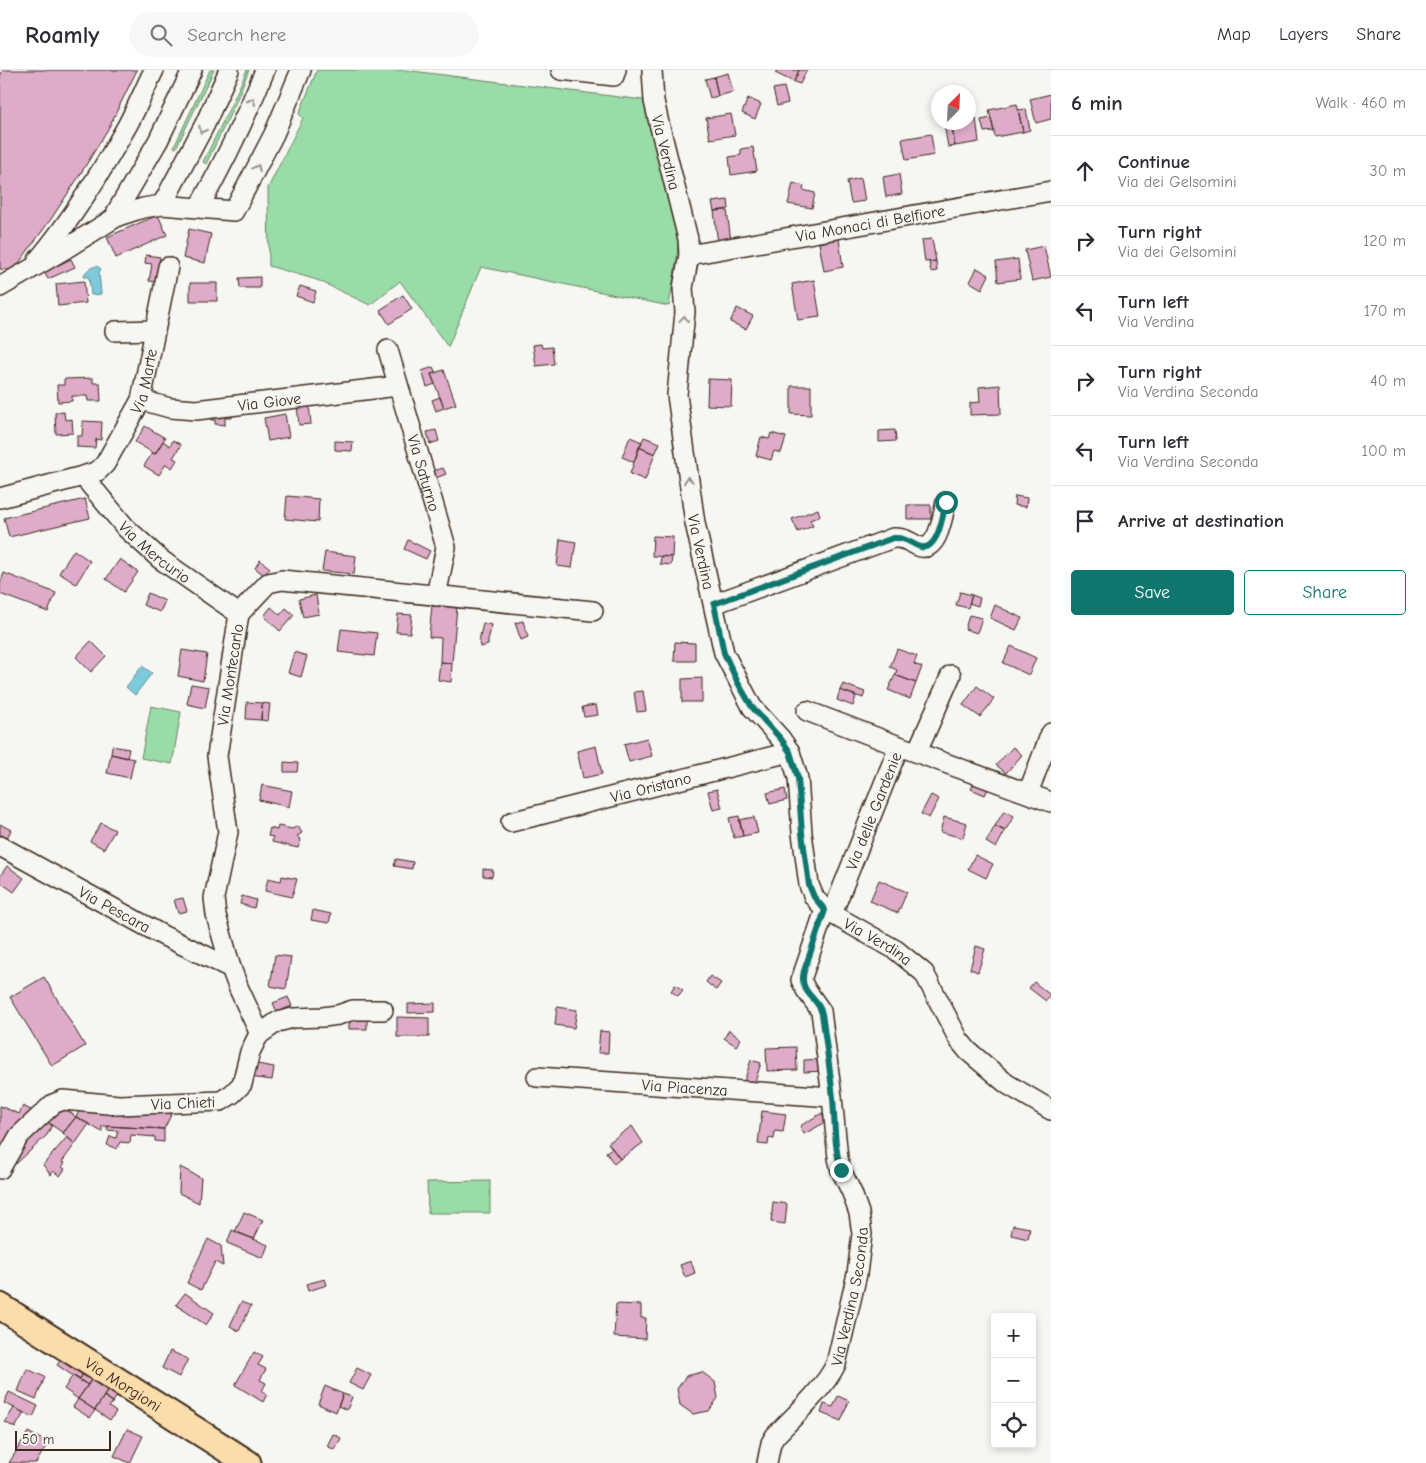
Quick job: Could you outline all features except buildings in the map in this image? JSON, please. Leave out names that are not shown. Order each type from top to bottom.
[{"type":"main road","name":"Via Morgioni","points":[[0,1306],[248,1463]]},
{"type":"street","points":[[0,295],[31,269],[59,234],[88,192],[128,125],[154,70]]},
{"type":"street","points":[[118,216],[117,211],[158,141],[192,70]]},
{"type":"street","points":[[162,205],[205,124],[229,70]]},
{"type":"street","points":[[199,207],[244,120],[265,70]]},
{"type":"street","points":[[0,287],[118,216],[143,208],[162,205],[234,211],[274,134],[301,70]]},
{"type":"street","points":[[561,70],[614,76],[616,70]]},
{"type":"street","name":"Via Verdina","points":[[652,70],[654,101],[688,239],[689,255],[683,288],[685,312],[677,395],[695,523],[724,653],[752,707],[781,739],[790,752],[798,778],[802,833],[809,885],[814,897],[828,912],[896,950],[924,973],[959,1040],[968,1051],[1007,1084],[1051,1110]]},
{"type":"street","name":"Via Monaci di Belfiore","points":[[689,255],[1051,191]]},
{"type":"street","name":"Via Marte","points":[[0,498],[98,471],[105,464],[141,400],[168,267]]},
{"type":"street","points":[[115,331],[155,330]]},
{"type":"street","name":"Via Saturno","points":[[388,350],[446,548],[436,596]]},
{"type":"street","name":"Via Giove","points":[[141,400],[170,408],[196,410],[398,386]]},
{"type":"street","name":"Via Mercurio","points":[[82,476],[126,528],[160,559],[239,614]]},
{"type":"street","points":[[714,604],[893,538],[899,537],[924,548],[937,538],[946,502]]},
{"type":"street","name":"Via Montecarlo","points":[[260,1034],[239,990],[231,968],[216,915],[214,898],[228,832],[217,756],[239,614],[268,583],[282,580],[594,612]]},
{"type":"street","points":[[806,711],[908,749],[951,675]]},
{"type":"street","points":[[1028,794],[1051,733]]},
{"type":"street","name":"Via delle Gardenie","points":[[828,912],[908,749],[1051,802]]},
{"type":"street","name":"Via Oristano","points":[[511,822],[790,752]]},
{"type":"street","name":"Via Pescara","points":[[0,846],[164,936],[231,968]]},
{"type":"street","name":"Via Verdina Seconda","points":[[767,1463],[771,1443],[775,1436],[822,1386],[836,1364],[857,1274],[862,1234],[854,1200],[838,1158],[822,1011],[801,980],[828,912]]},
{"type":"street","points":[[260,1034],[277,1022],[292,1018],[323,1017],[353,1010],[383,1010]]},
{"type":"street","name":"Via Chieti","points":[[0,1169],[19,1136],[54,1104],[63,1100],[120,1105],[221,1101],[242,1084],[250,1052],[260,1034]]},
{"type":"street","name":"Via Piacenza","points":[[537,1077],[832,1097]]},
{"type":"green space","points":[[210,70],[214,70],[176,148],[174,147]]},
{"type":"green space","points":[[247,70],[249,70],[234,106],[206,164],[203,162]]},
{"type":"green space","points":[[317,70],[404,70],[643,100],[678,241],[669,306],[481,267],[448,347],[400,281],[370,305],[317,280],[269,266],[268,188],[303,118],[299,114]]},
{"type":"green space","points":[[151,706],[181,712],[172,764],[141,758]]},
{"type":"green space","points":[[490,1181],[490,1213],[428,1213],[427,1182]]},
{"type":"water","points":[[96,266],[101,270],[99,272],[101,294],[91,295],[89,277],[83,277],[88,270]]},
{"type":"water","points":[[142,666],[152,673],[135,695],[126,687]]},
{"type":"route","points":[[841,1170],[838,1158],[822,1011],[801,980],[825,910],[814,897],[809,885],[802,833],[798,778],[790,752],[781,739],[752,707],[738,683],[724,653],[714,604],[893,538],[899,537],[924,548],[937,538],[946,502]]}]
